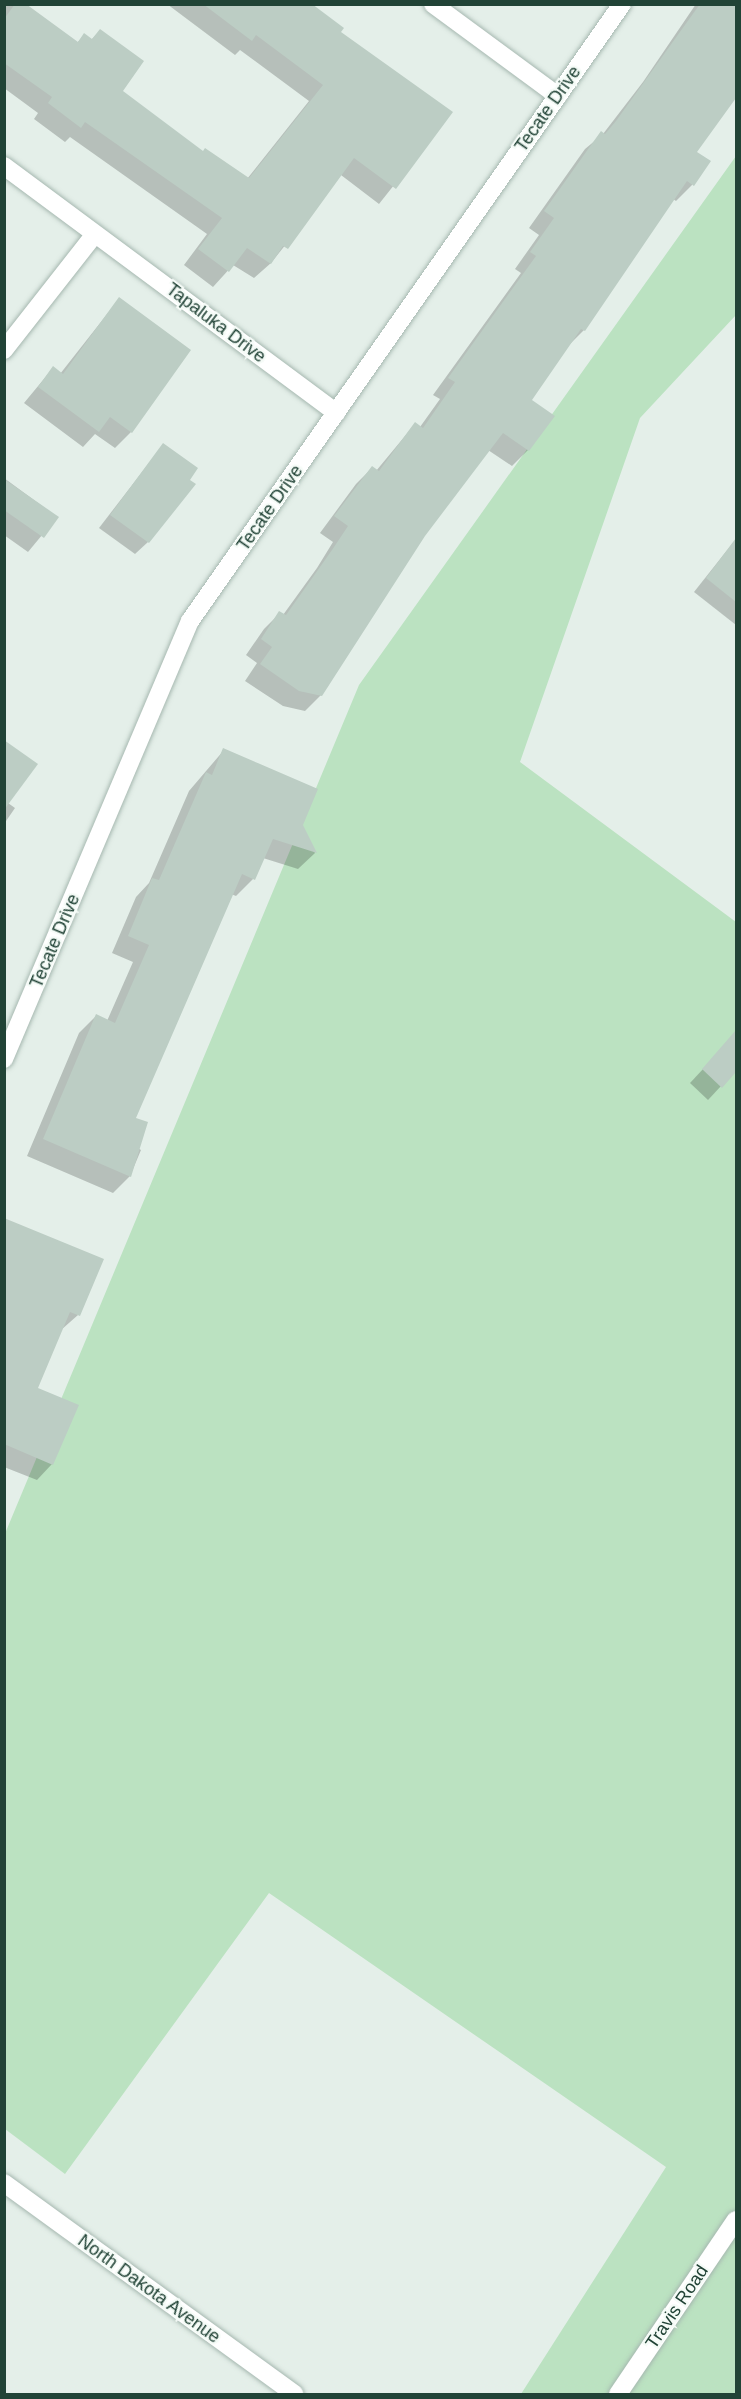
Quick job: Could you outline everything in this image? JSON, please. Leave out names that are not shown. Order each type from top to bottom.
[{"type":"street","points":[[433,4],[558,96]]},
{"type":"street","name":"Tecate Drive","points":[[4,1059],[190,621],[622,4]]},
{"type":"street","name":"Tapaluka Drive","points":[[4,166],[336,412]]},
{"type":"street","points":[[4,350],[96,234]]},
{"type":"street","name":"North Dakota Avenue","points":[[4,2183],[294,2394]]},
{"type":"street","name":"Travis Road","points":[[618,2394],[736,2220]]},
{"type":"green space","points":[[736,156],[736,315],[640,418],[520,762],[736,922],[736,2394],[521,2394],[666,2167],[269,1893],[65,2174],[5,2129],[4,1536],[359,685]]},
{"type":"building","points":[[15,4],[26,4],[78,42],[84,33],[92,39],[100,29],[144,61],[123,91],[203,151],[205,148],[249,178],[323,85],[256,35],[252,41],[203,4],[312,4],[344,28],[341,32],[453,112],[396,189],[354,158],[288,249],[283,246],[271,264],[247,248],[229,272],[198,249],[222,218],[85,122],[81,128],[48,103],[52,97],[4,63],[4,19]]},
{"type":"building","points":[[700,4],[736,4],[736,98],[697,152],[711,161],[694,186],[687,181],[585,331],[581,329],[532,400],[555,416],[529,451],[503,433],[425,536],[322,696],[299,691],[260,664],[272,647],[261,639],[279,611],[286,615],[348,526],[334,516],[372,466],[379,471],[415,422],[423,428],[455,382],[448,378],[536,256],[530,252],[554,218],[544,211],[601,131],[605,134],[616,121]]},
{"type":"building","points":[[119,297],[191,350],[132,433],[110,417],[99,432],[38,387],[53,366],[63,374]]},
{"type":"building","points":[[163,443],[198,468],[190,480],[196,484],[149,543],[110,515]]},
{"type":"building","points":[[4,479],[59,517],[44,538],[4,510]]},
{"type":"building","points":[[736,538],[736,602],[706,578]]},
{"type":"building","points":[[4,740],[38,764],[4,810]]},
{"type":"building","points":[[223,748],[318,789],[303,825],[317,853],[273,839],[255,880],[242,874],[136,1118],[148,1122],[131,1177],[43,1139],[96,1014],[115,1023],[149,945],[128,936],[152,878],[159,880],[206,772],[212,775]]},
{"type":"building","points":[[736,1030],[736,1072],[722,1088],[702,1069]]},
{"type":"building","points":[[4,1218],[104,1259],[80,1316],[70,1312],[38,1388],[79,1405],[53,1465],[4,1444]]}]
